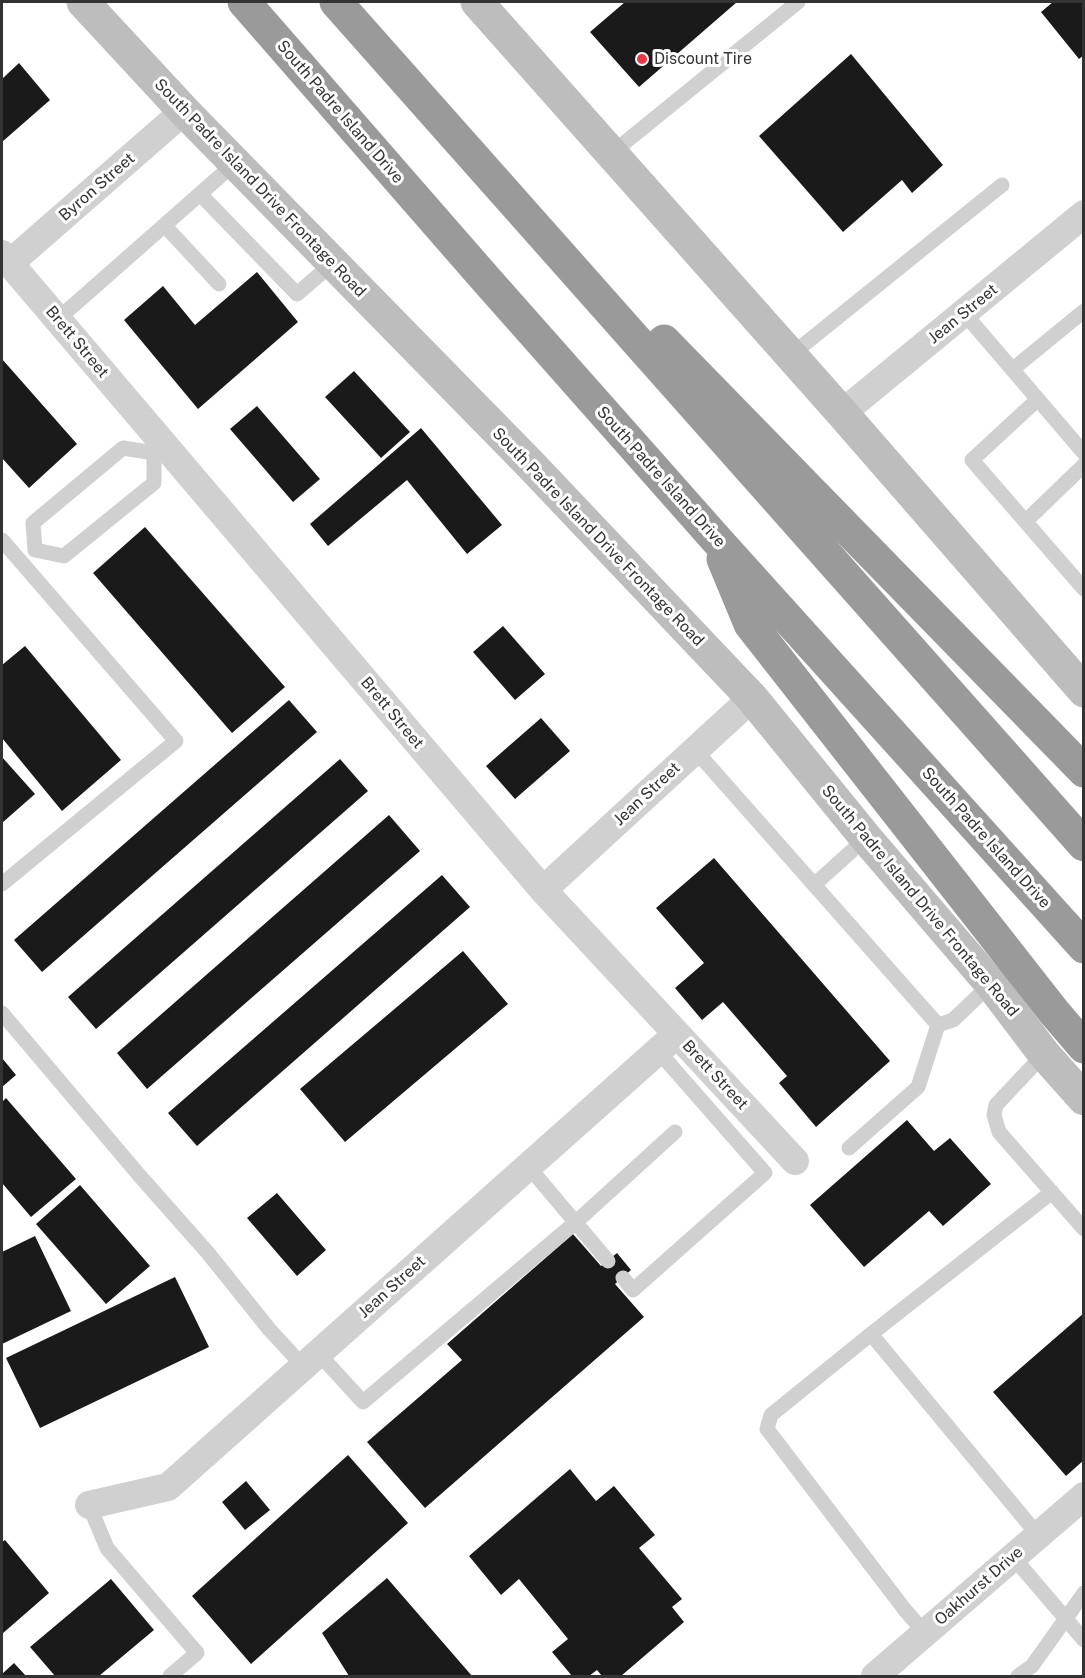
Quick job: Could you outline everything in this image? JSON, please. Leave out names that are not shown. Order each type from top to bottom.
[{"type":"highway","name":"South Padre Island Drive","points":[[244,2],[715,538],[1083,947]]},
{"type":"highway","points":[[336,2],[1083,845]]},
{"type":"highway","points":[[375,46],[1083,771]]},
{"type":"highway","points":[[715,538],[750,624],[1083,1047]]},
{"type":"main road","name":"South Padre Island Drive Frontage Road","points":[[83,2],[184,111],[530,464],[752,698],[866,838],[991,984],[1044,1054],[1083,1099]]},
{"type":"main road","points":[[477,2],[791,355],[1083,691]]},
{"type":"street","name":"Byron Street","points":[[6,259],[184,111]]},
{"type":"street","name":"Jean Street","points":[[842,413],[1083,214]]},
{"type":"street","name":"Brett Street","points":[[6,259],[58,319],[159,449],[543,890],[667,1042],[795,1161]]},
{"type":"street","name":"Jean Street","points":[[543,890],[752,698]]},
{"type":"street","name":"Jean Street","points":[[89,1505],[168,1487],[667,1042]]},
{"type":"street","name":"Oakhurst Drive","points":[[876,1677],[1083,1496]]},
{"type":"lane","points":[[612,153],[798,2]]},
{"type":"lane","points":[[58,319],[235,163]]},
{"type":"lane","points":[[791,355],[1002,185]]},
{"type":"lane","points":[[200,194],[297,294],[333,263]]},
{"type":"lane","points":[[165,226],[219,284]]},
{"type":"lane","points":[[1013,369],[1083,311]]},
{"type":"lane","points":[[964,313],[1083,453]]},
{"type":"lane","points":[[1038,399],[972,460],[1083,589]]},
{"type":"lane","points":[[123,448],[159,449],[154,483],[64,556],[35,550],[33,523],[123,448]]},
{"type":"lane","points":[[1026,520],[1083,465]]},
{"type":"lane","points":[[2,540],[176,741],[2,884]]},
{"type":"lane","points":[[21,562],[35,550]]},
{"type":"lane","points":[[695,750],[938,1025]]},
{"type":"lane","points":[[814,885],[866,838]]},
{"type":"lane","points":[[938,1025],[953,1020],[991,984]]},
{"type":"lane","points":[[2,1013],[208,1253],[269,1329],[311,1359],[363,1402],[576,1222],[675,1132]]},
{"type":"lane","points":[[849,1148],[918,1087],[938,1025]]},
{"type":"lane","points":[[623,1278],[633,1290],[765,1173],[667,1042]]},
{"type":"lane","points":[[1044,1054],[996,1105],[994,1115],[999,1132],[1083,1229]]},
{"type":"lane","points":[[528,1166],[608,1261]]},
{"type":"lane","points":[[925,1633],[767,1430],[771,1416],[1052,1192]]},
{"type":"lane","points":[[871,1334],[1038,1535]]},
{"type":"lane","points":[[89,1505],[107,1548],[197,1653],[170,1677]]},
{"type":"lane","points":[[1013,1557],[1083,1640]]},
{"type":"lane","points":[[1018,1677],[1032,1666],[1083,1593]]},
{"type":"building","name":"Discount Tire","points":[[625,2],[737,2],[639,87],[590,32]]},
{"type":"building","points":[[1053,2],[1084,2],[1084,55],[1079,59],[1041,12]]},
{"type":"building","points":[[851,54],[943,165],[912,193],[902,180],[843,232],[759,136]]},
{"type":"building","points":[[19,63],[50,100],[2,142],[2,79]]},
{"type":"building","points":[[257,272],[298,322],[198,409],[124,320],[163,286],[195,325]]},
{"type":"building","points":[[2,359],[77,444],[29,488],[2,458]]},
{"type":"building","points":[[354,371],[410,432],[381,458],[325,397]]},
{"type":"building","points":[[257,406],[320,479],[293,502],[230,429]]},
{"type":"building","points":[[421,428],[502,525],[467,554],[407,480],[328,546],[310,524]]},
{"type":"building","points":[[145,527],[285,687],[232,733],[93,573]]},
{"type":"building","points":[[503,626],[545,674],[515,700],[473,652]]},
{"type":"building","points":[[25,646],[121,760],[62,811],[2,738],[2,665]]},
{"type":"building","points":[[289,700],[317,732],[42,972],[14,940]]},
{"type":"building","points":[[541,718],[570,751],[515,799],[486,766]]},
{"type":"building","points":[[2,757],[35,794],[2,823]]},
{"type":"building","points":[[340,759],[368,791],[96,1029],[68,997]]},
{"type":"building","points":[[389,815],[420,851],[147,1089],[117,1053]]},
{"type":"building","points":[[714,858],[890,1061],[816,1127],[779,1083],[787,1076],[723,1002],[702,1020],[675,988],[704,963],[656,908]]},
{"type":"building","points":[[442,875],[470,907],[197,1146],[168,1113]]},
{"type":"building","points":[[463,951],[508,1004],[345,1142],[300,1089]]},
{"type":"building","points":[[2,1058],[16,1075],[2,1087]]},
{"type":"building","points":[[6,1098],[76,1179],[31,1217],[2,1183],[2,1102]]},
{"type":"building","points":[[907,1120],[934,1151],[950,1138],[991,1184],[943,1226],[929,1211],[864,1267],[810,1205]]},
{"type":"building","points":[[80,1185],[150,1266],[106,1304],[36,1224]]},
{"type":"building","points":[[277,1193],[326,1250],[297,1276],[247,1218]]},
{"type":"building","points":[[573,1234],[601,1266],[617,1253],[631,1270],[615,1284],[644,1317],[425,1508],[367,1442],[462,1360],[447,1344]]},
{"type":"building","points":[[35,1236],[71,1311],[2,1344],[2,1252]]},
{"type":"building","points":[[175,1277],[209,1347],[40,1428],[6,1358]]},
{"type":"building","points":[[1084,1313],[1084,1460],[1066,1476],[993,1392]]},
{"type":"building","points":[[348,1455],[408,1523],[251,1664],[192,1596]]},
{"type":"building","points":[[570,1469],[596,1501],[614,1486],[655,1535],[639,1548],[682,1599],[672,1607],[684,1622],[621,1676],[602,1676],[597,1670],[589,1676],[572,1676],[552,1652],[568,1639],[519,1579],[501,1595],[469,1556]]},
{"type":"building","points":[[246,1481],[270,1510],[245,1530],[222,1502]]},
{"type":"building","points":[[5,1540],[49,1593],[2,1634],[2,1542]]},
{"type":"building","points":[[387,1578],[472,1676],[349,1676],[322,1633]]},
{"type":"building","points":[[111,1579],[154,1630],[99,1676],[55,1676],[30,1647]]},
{"type":"building","points":[[14,1663],[26,1676],[2,1676],[2,1674]]},
{"type":"place","name":"Discount Tire","points":[[642,59]]}]
